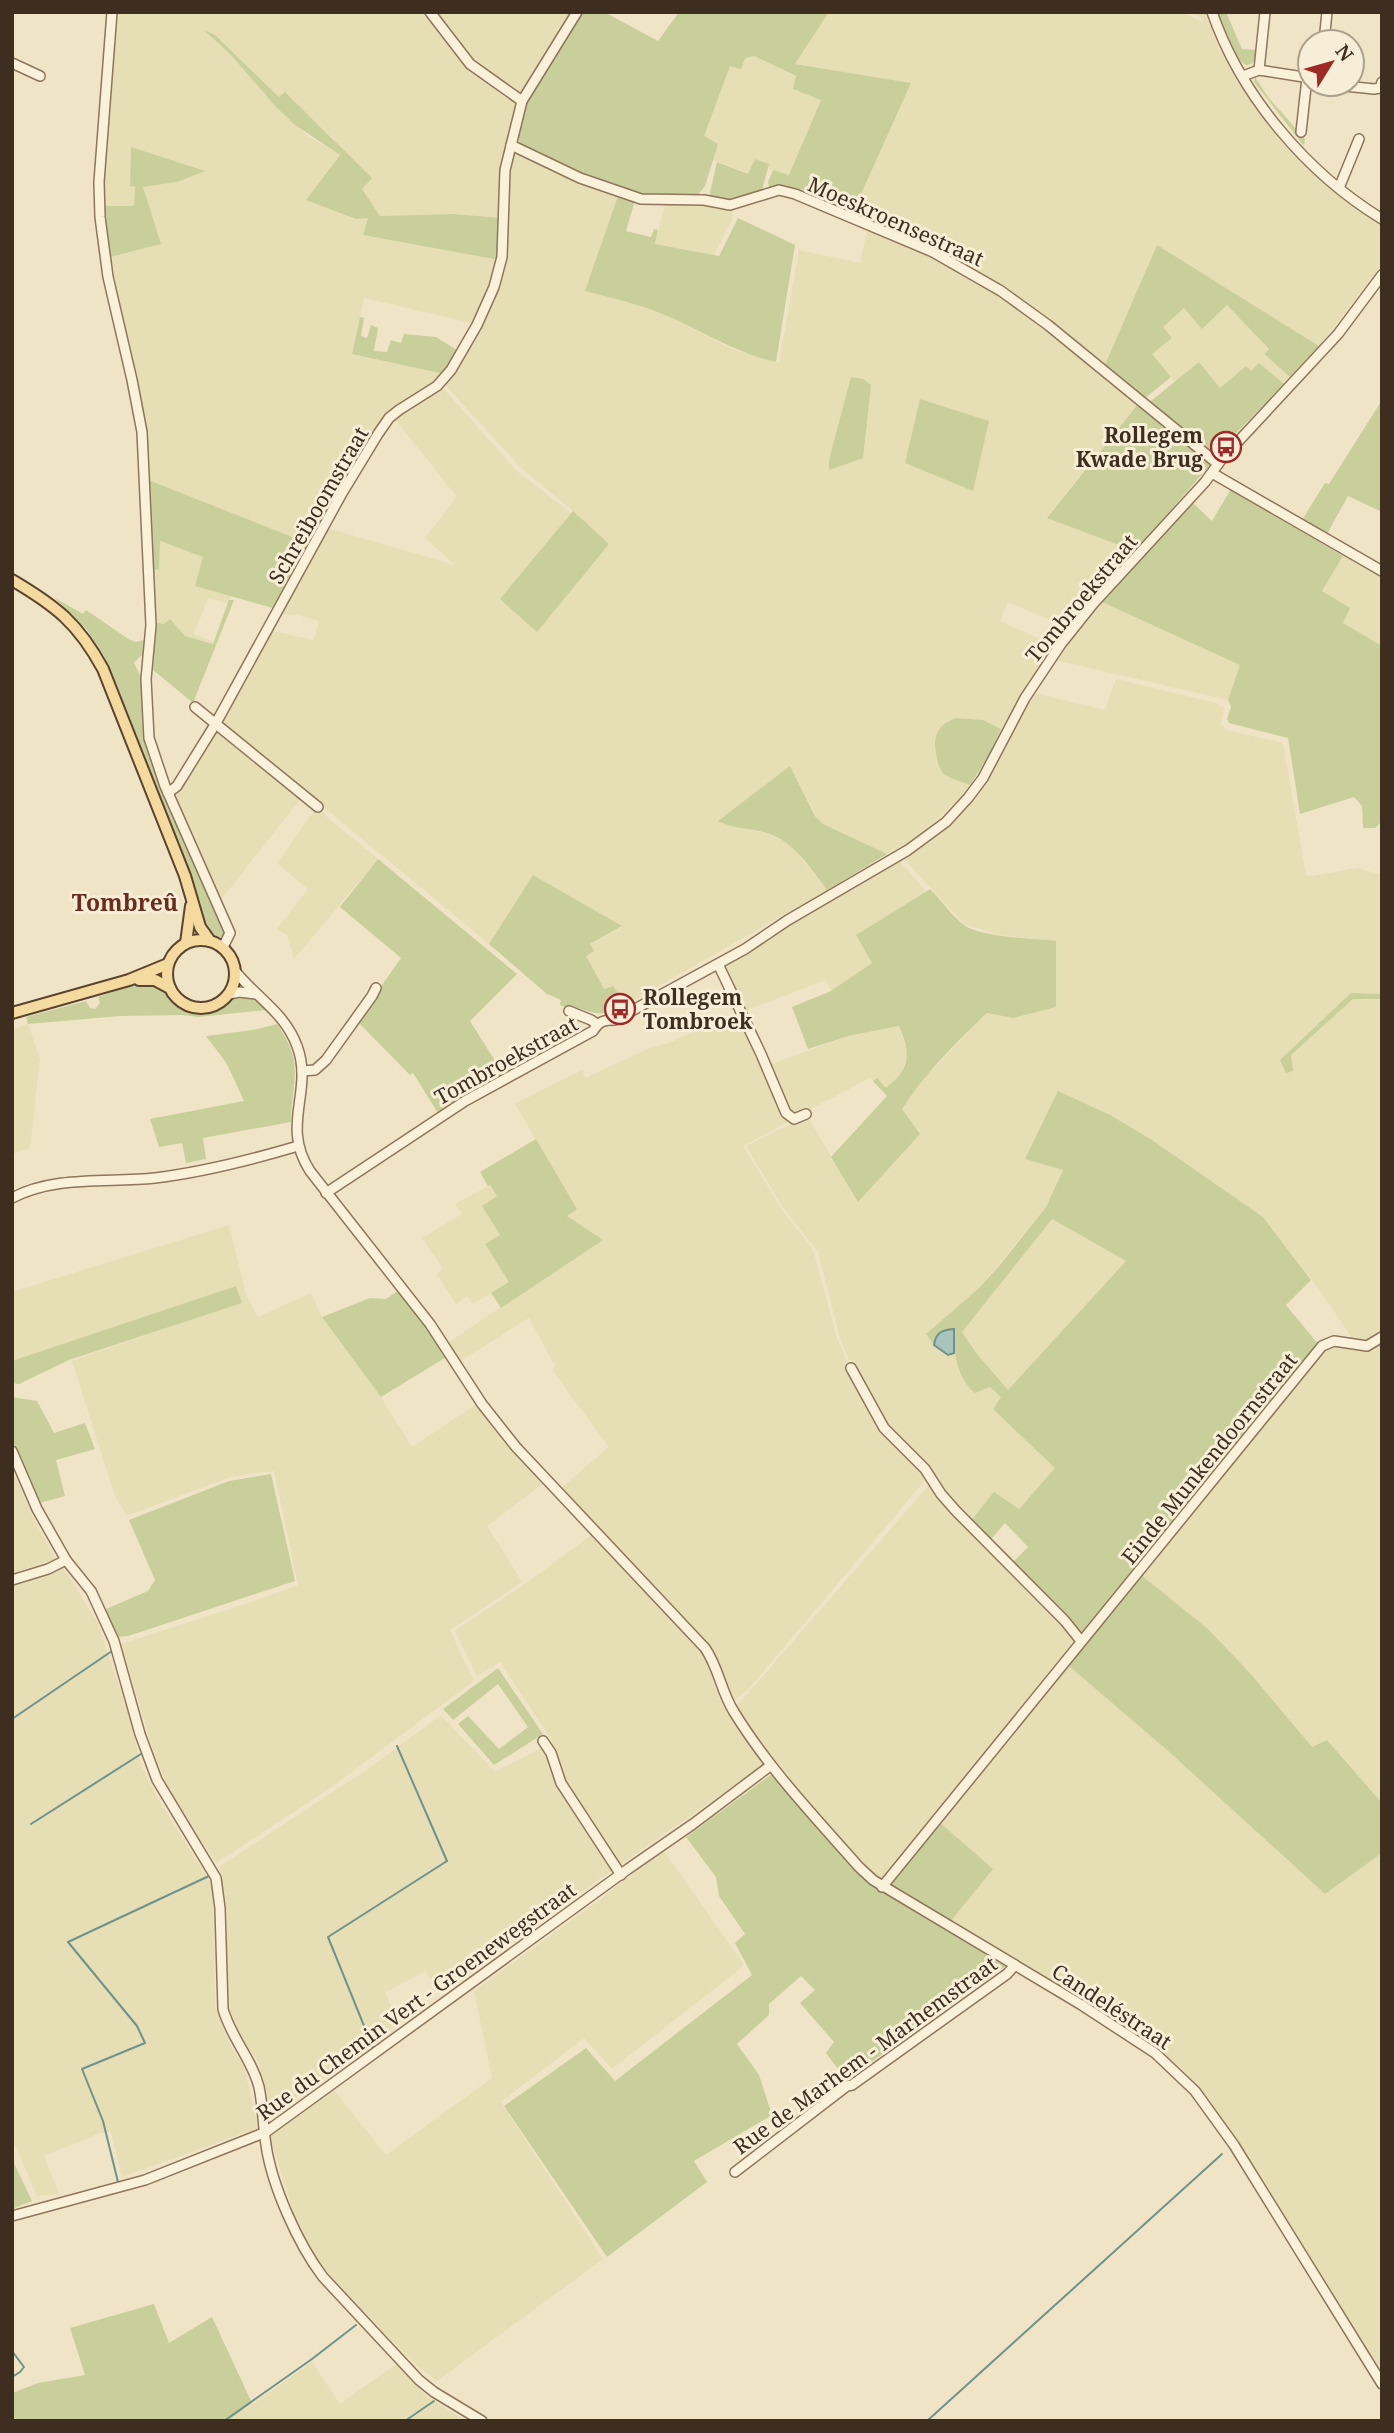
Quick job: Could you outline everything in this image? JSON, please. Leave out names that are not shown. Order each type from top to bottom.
[{"type":"main road","points":[[12,580],[48,601],[88,641],[103,669],[186,876],[200,927],[210,941]]},
{"type":"main road","points":[[186,943],[192,904]]},
{"type":"main road","points":[[129,980],[155,980],[170,988],[181,1001],[197,1008],[218,1004],[229,994],[234,984],[236,972],[231,957],[223,947],[210,941],[195,940],[186,943],[174,953],[169,964],[167,975],[170,988]]},
{"type":"main road","points":[[12,1013],[129,980],[169,964]]},
{"type":"street","points":[[112,12],[99,208],[111,290],[142,432],[151,625],[146,679],[147,728],[152,752],[168,793],[229,936],[223,947]]},
{"type":"street","points":[[430,12],[470,64],[522,101]]},
{"type":"street","name":"Schreiboomstraat","points":[[168,793],[177,786],[216,723],[341,495],[378,434],[389,418],[437,386],[451,370],[477,325],[494,287],[502,257],[505,170],[522,101],[577,12]]},
{"type":"street","points":[[1212,12],[1243,76],[1279,127],[1339,188],[1382,219]]},
{"type":"street","points":[[1259,70],[1265,12]]},
{"type":"street","points":[[12,63],[40,76]]},
{"type":"street","points":[[1243,76],[1259,70],[1296,76]]},
{"type":"street","points":[[1366,88],[1380,88],[1382,82]]},
{"type":"street","points":[[1301,132],[1306,98]]},
{"type":"street","points":[[1339,188],[1359,139]]},
{"type":"street","name":"Moeskroensestraat","points":[[512,145],[580,178],[641,199],[704,200],[730,205],[779,190],[795,194],[933,252],[1001,291],[1048,325],[1215,469],[1382,571]]},
{"type":"street","name":"Tombroekstraat","points":[[707,968],[718,964],[919,843],[958,809],[983,778],[1025,698],[1061,644],[1093,604],[1338,334],[1382,275]]},
{"type":"street","points":[[195,707],[318,807]]},
{"type":"street","name":"Tombroekstraat","points":[[326,1193],[466,1101],[593,1031],[597,1024],[604,1020],[615,1020],[744,944],[758,940]]},
{"type":"street","points":[[718,964],[786,1113],[794,1119],[806,1114]]},
{"type":"street","points":[[12,1198],[53,1184],[152,1178],[199,1172],[298,1146],[296,1125],[302,1071],[295,1042],[261,995],[236,972]]},
{"type":"street","points":[[302,1071],[315,1070],[326,1060],[376,988]]},
{"type":"street","points":[[229,994],[247,992],[261,995]]},
{"type":"street","points":[[569,1011],[597,1024]]},
{"type":"street","name":"Candeléstraat","points":[[298,1146],[302,1159],[326,1193],[430,1324],[502,1431],[705,1648],[717,1668],[732,1709],[770,1766],[859,1867],[882,1887],[1016,1965],[1141,2042],[1168,2063],[1195,2091],[1234,2145],[1382,2384]]},
{"type":"street","name":"Einde Munkendoornstraat","points":[[882,1887],[1322,1346],[1334,1341],[1367,1346],[1382,1337]]},
{"type":"street","points":[[851,1368],[884,1428],[925,1469],[956,1511],[1057,1612],[1080,1641]]},
{"type":"street","points":[[12,1451],[37,1509],[66,1560],[91,1591],[114,1641],[140,1734],[157,1780],[216,1878],[220,1908],[223,2009],[228,2025],[256,2078],[266,2132],[265,2143],[294,2228],[311,2261],[323,2277],[419,2380],[482,2421]]},
{"type":"street","points":[[12,1580],[48,1569],[66,1560]]},
{"type":"street","points":[[543,1741],[569,1797],[621,1875]]},
{"type":"street","name":"Rue du Chemin Vert - Groenewegstraat","points":[[12,2216],[145,2180],[266,2132],[770,1766]]},
{"type":"street","name":"Rue de Marhem - Marhemstraat","points":[[735,2172],[847,2086],[1016,1965]]},
{"type":"shaded area","points":[[114,12],[426,12],[466,63],[515,102],[502,218],[452,214],[380,216],[361,189],[334,139],[284,92],[280,98],[215,35],[206,32],[231,55],[276,107],[308,136],[340,155],[307,199],[356,219],[368,218],[363,235],[499,260],[476,324],[364,298],[352,354],[444,374],[436,384],[398,408],[310,544],[146,479],[106,258],[160,244],[143,187],[177,182],[203,171],[131,147],[130,186],[135,187],[134,206],[102,206]]},
{"type":"shaded area","points":[[434,12],[574,12],[524,91],[520,93],[473,63]]},
{"type":"shaded area","points":[[829,12],[1182,12],[1203,23],[1203,19],[1191,12],[1205,12],[1219,50],[1255,108],[1284,145],[1320,180],[1382,225],[1382,265],[1319,346],[1157,245],[1104,367],[1029,306],[970,266],[853,212],[911,83],[795,64]]},
{"type":"shaded area","points":[[754,56],[796,77],[821,100],[789,176],[768,169],[769,164],[755,159],[749,174],[713,160],[718,144],[703,137],[730,65],[744,57]]},
{"type":"shaded area","points":[[514,153],[618,196],[586,291],[664,314],[732,349],[779,363],[799,250],[860,263],[868,227],[945,260],[1012,302],[1138,404],[1047,517],[1135,551],[1086,601],[1066,627],[1008,602],[1000,621],[1042,640],[1051,647],[1001,729],[983,720],[956,718],[947,721],[945,775],[970,785],[963,795],[919,836],[887,854],[823,824],[816,816],[790,766],[750,830],[766,833],[791,845],[827,890],[629,1003],[623,994],[619,996],[604,990],[586,956],[590,945],[622,927],[533,875],[489,944],[221,722],[272,631],[314,640],[319,621],[298,615],[280,614],[327,528],[455,565],[425,538],[457,497],[394,418],[442,387],[517,471],[571,513],[500,600],[573,511],[521,468],[445,385],[466,352],[497,290],[508,174]]},
{"type":"shaded area","points":[[665,203],[709,203],[733,207],[732,220],[714,255],[655,244]]},
{"type":"shaded area","points":[[1227,304],[1269,349],[1264,354],[1290,377],[1284,384],[1259,363],[1250,371],[1246,366],[1220,389],[1199,362],[1175,382],[1152,354],[1172,338],[1162,327],[1184,308]]},
{"type":"shaded area","points":[[159,541],[204,557],[195,586],[231,596],[229,604],[208,598],[194,634],[214,644],[185,636],[170,619],[165,624],[154,622],[150,570]]},
{"type":"shaded area","points":[[1343,556],[1382,577],[1382,646],[1343,623],[1322,591]]},
{"type":"shaded area","points":[[1102,602],[1241,665],[1228,700],[1055,660]]},
{"type":"shaded area","points":[[1116,679],[1216,703],[1224,708],[1221,724],[1227,730],[1283,743],[1306,875],[1357,868],[1382,875],[1382,994],[1351,993],[1290,1055],[1353,999],[1382,999],[1382,1332],[1368,1342],[1354,1341],[1319,1289],[1263,1217],[1152,1140],[1025,1159],[1063,1170],[1046,1207],[979,1288],[926,1334],[934,1345],[947,1354],[954,1353],[961,1375],[975,1393],[990,1387],[1002,1397],[994,1409],[1055,1468],[1018,1510],[970,1522],[887,1428],[841,1342],[818,1252],[782,1206],[746,1146],[807,1116],[859,1202],[915,1088],[987,1013],[1013,1018],[1056,941],[1000,935],[964,924],[904,859],[949,827],[980,792],[1034,693],[1105,710]]},
{"type":"shaded area","points":[[218,729],[302,797],[220,901],[176,801],[177,794]]},
{"type":"shaded area","points":[[316,808],[378,859],[294,959],[287,935],[277,929],[308,889],[277,863]]},
{"type":"shaded area","points":[[899,861],[926,891],[856,935],[872,963],[831,991],[826,980],[744,1011],[723,965]]},
{"type":"shaded area","points":[[740,1014],[788,1122],[743,1146],[781,1208],[813,1250],[837,1338],[867,1405],[882,1429],[927,1478],[747,1691],[730,1700],[723,1675],[709,1647],[561,1488],[609,1447],[552,1370],[555,1366],[529,1318],[459,1362],[446,1344],[602,1240],[567,1216],[577,1209],[515,1104],[582,1070],[586,1078],[649,1048],[666,1044]]},
{"type":"shaded area","points":[[28,1024],[40,1059],[30,1148],[12,1154],[12,1029]]},
{"type":"shaded area","points":[[899,1026],[908,1056],[899,1077],[886,1089],[877,1079],[873,1081],[870,1078],[794,1117],[790,1114],[768,1065],[848,1036]]},
{"type":"shaded area","points":[[490,1185],[497,1196],[482,1206],[500,1236],[485,1245],[510,1282],[473,1304],[467,1296],[456,1304],[437,1274],[442,1267],[422,1238],[462,1214],[455,1204]]},
{"type":"shaded area","points":[[1052,1219],[1126,1261],[1008,1390],[961,1332]]},
{"type":"shaded area","points":[[229,1225],[247,1298],[258,1317],[311,1293],[322,1317],[381,1397],[412,1447],[478,1403],[544,1483],[487,1526],[522,1582],[450,1630],[474,1681],[330,1788],[216,1863],[169,1791],[154,1753],[121,1644],[298,1585],[274,1471],[233,1476],[126,1516],[114,1493],[72,1361],[241,1302],[236,1287],[12,1361],[12,1292]]},
{"type":"shaded area","points":[[1382,1341],[1382,1803],[1327,1740],[1312,1747],[1249,1672],[1208,1629],[1140,1574],[1328,1346],[1338,1343],[1366,1352]]},
{"type":"shaded area","points":[[12,1470],[35,1522],[56,1559],[12,1573]]},
{"type":"shaded area","points":[[928,1486],[933,1488],[1076,1638],[1076,1643],[887,1876],[878,1879],[866,1871],[779,1772],[736,1707]]},
{"type":"shaded area","points":[[593,1534],[703,1654],[721,1703],[763,1765],[438,1992],[426,1971],[385,1992],[398,2024],[270,2116],[258,2062],[238,2032],[230,2011],[227,1912],[220,1866],[368,1769],[441,1715],[495,1772],[553,1742],[500,1662],[477,1676],[455,1631]]},
{"type":"shaded area","points":[[64,1567],[98,1624],[129,1715],[141,1765],[158,1799],[213,1887],[215,2007],[230,2045],[244,2066],[258,2128],[122,2177],[111,2132],[100,2133],[44,2156],[59,2194],[37,2196],[12,2138],[12,1585]]},
{"type":"shaded area","points":[[1069,1666],[1167,1750],[1325,1894],[1382,1853],[1382,2375],[1241,2147],[1205,2096],[1181,2068],[1140,2037],[950,1922],[961,1842],[939,1822]]},
{"type":"shaded area","points":[[663,1850],[743,1963],[741,1968],[612,2069],[584,2038],[501,2102],[603,2259],[437,2381],[416,2365],[340,2287],[317,2259],[294,2215],[270,2136],[334,2090],[386,2155],[492,2078],[474,1991]]},
{"type":"shaded area","points":[[312,2362],[340,2404],[396,2364],[427,2397],[467,2421],[229,2421]]},
{"type":"green space","points":[[580,12],[604,12],[658,41],[679,12],[829,12],[795,64],[911,83],[853,212],[811,197],[769,187],[768,182],[773,170],[789,175],[821,100],[793,89],[796,76],[754,56],[745,58],[741,69],[730,66],[704,136],[718,144],[705,186],[697,196],[636,195],[616,190],[523,148],[517,136],[527,98]]},
{"type":"green space","points":[[1217,12],[1226,12],[1242,49],[1257,50],[1251,64],[1246,65],[1239,60]]},
{"type":"green space","points":[[204,30],[215,35],[279,97],[285,92],[372,178],[362,189],[380,216],[452,214],[502,218],[499,260],[363,235],[368,218],[356,219],[306,200],[340,155],[295,125],[231,55]]},
{"type":"green space","points":[[1255,77],[1268,97],[1305,139],[1304,146],[1254,82]]},
{"type":"green space","points":[[131,147],[205,171],[177,182],[143,187],[161,244],[106,258],[103,206],[134,206],[135,187],[130,186]]},
{"type":"green space","points":[[755,159],[769,164],[762,190],[736,199],[709,197],[717,162],[748,174]]},
{"type":"green space","points":[[618,196],[635,200],[626,231],[651,237],[654,229],[658,230],[655,244],[719,256],[738,218],[795,245],[776,362],[733,347],[655,311],[585,291]]},
{"type":"green space","points":[[1157,245],[1319,346],[1290,377],[1264,354],[1269,349],[1227,305],[1202,329],[1184,308],[1163,327],[1172,338],[1152,354],[1171,377],[1144,399],[1104,367]]},
{"type":"green space","points":[[360,317],[364,318],[361,336],[367,338],[371,325],[378,328],[374,351],[387,352],[391,340],[401,343],[404,334],[436,337],[460,352],[444,374],[352,354]]},
{"type":"green space","points":[[1199,362],[1220,388],[1246,366],[1251,371],[1259,363],[1284,384],[1214,456],[1152,406],[1151,401]]},
{"type":"green space","points":[[851,377],[863,379],[871,385],[863,458],[829,470],[829,460]]},
{"type":"green space","points":[[920,399],[989,421],[973,491],[905,463]]},
{"type":"green space","points":[[1382,400],[1382,512],[1348,496],[1327,534],[1302,520],[1325,483],[1329,484]]},
{"type":"green space","points":[[1138,404],[1211,464],[1135,551],[1047,518]]},
{"type":"green space","points":[[146,479],[310,544],[276,609],[195,586],[203,557],[160,541],[159,569],[150,570]]},
{"type":"green space","points":[[1231,489],[1343,556],[1322,591],[1350,608],[1343,623],[1382,646],[1382,821],[1375,828],[1363,828],[1362,806],[1354,797],[1300,814],[1288,738],[1229,723],[1227,719],[1231,707],[1228,700],[1240,665],[1102,602],[1192,502],[1212,521]]},
{"type":"green space","points":[[573,511],[609,544],[537,632],[500,599]]},
{"type":"green space","points":[[55,598],[83,614],[86,610],[130,640],[136,642],[148,639],[147,654],[134,663],[143,681],[145,732],[226,932],[223,937],[216,937],[206,929],[188,868],[104,656],[87,630]]},
{"type":"green space","points":[[229,600],[234,600],[193,703],[152,669],[154,622],[164,624],[170,619],[185,636],[213,644]]},
{"type":"green space","points":[[956,718],[983,720],[1001,729],[970,785],[944,774],[937,760],[937,733],[944,724]]},
{"type":"green space","points":[[790,766],[815,816],[823,824],[887,854],[827,890],[794,849],[777,837],[718,821]]},
{"type":"green space","points":[[378,859],[517,974],[470,1021],[504,1075],[438,1113],[413,1073],[410,1075],[357,1021],[401,958],[340,907]]},
{"type":"green space","points":[[533,875],[622,926],[590,944],[594,951],[586,956],[604,989],[613,986],[629,1003],[601,1013],[573,1006],[571,1010],[560,1005],[561,1000],[547,994],[489,944]]},
{"type":"green space","points":[[930,889],[964,925],[972,929],[995,935],[1056,941],[1056,1007],[1013,1018],[987,1013],[931,1071],[902,1109],[920,1134],[858,1202],[831,1157],[887,1096],[873,1081],[877,1078],[886,1088],[900,1074],[907,1053],[903,1036],[899,1026],[848,1036],[808,1049],[792,1007],[831,991],[872,963],[856,935]]},
{"type":"green space","points":[[136,984],[161,986],[179,1004],[193,1011],[208,1011],[239,996],[252,996],[266,1010],[198,1017],[121,1016],[28,1024],[26,1017],[86,1001],[90,1008],[95,1009],[100,1003],[98,997]]},
{"type":"green space","points":[[1351,993],[1382,994],[1382,999],[1353,999],[1291,1055],[1293,1071],[1286,1073],[1280,1060]]},
{"type":"green space","points":[[277,1024],[286,1038],[294,1061],[291,1122],[203,1138],[206,1159],[186,1163],[182,1143],[159,1147],[150,1119],[244,1101],[227,1064],[206,1036]]},
{"type":"green space","points":[[1058,1091],[1110,1115],[1152,1140],[1263,1217],[1311,1280],[1286,1305],[1319,1345],[1082,1634],[1011,1564],[1028,1547],[1005,1523],[989,1542],[970,1522],[994,1492],[1019,1509],[1055,1468],[993,1409],[1001,1397],[990,1387],[975,1393],[969,1387],[957,1364],[953,1329],[936,1336],[934,1345],[926,1334],[979,1288],[1046,1207],[1063,1170],[1025,1159]],"holes":[[[1052,1219],[1126,1261],[1008,1390],[962,1332]]]},
{"type":"green space","points":[[536,1139],[577,1209],[567,1216],[603,1240],[501,1308],[491,1293],[509,1282],[485,1244],[500,1235],[482,1206],[497,1196],[480,1172]]},
{"type":"green space","points":[[236,1286],[242,1303],[69,1360],[19,1384],[12,1383],[12,1361]]},
{"type":"green space","points":[[399,1290],[448,1356],[381,1397],[322,1317],[370,1298],[386,1299]]},
{"type":"green space","points":[[12,1397],[37,1401],[54,1433],[85,1423],[95,1449],[56,1460],[65,1496],[40,1503],[12,1439]]},
{"type":"green space","points":[[271,1474],[295,1581],[128,1636],[117,1637],[106,1609],[148,1591],[155,1580],[129,1520],[229,1481]]},
{"type":"green space","points":[[1140,1574],[1208,1629],[1249,1672],[1312,1747],[1327,1740],[1382,1803],[1382,1853],[1325,1894],[1167,1750],[1069,1666]]},
{"type":"green space","points":[[498,1668],[543,1734],[494,1765],[458,1724],[468,1716],[499,1749],[528,1727],[498,1684],[453,1720],[443,1709]]},
{"type":"green space","points":[[772,1774],[857,1872],[1007,1965],[853,2075],[841,2073],[826,2053],[834,2042],[800,2003],[815,1990],[801,1976],[769,2004],[769,2015],[737,2044],[759,2075],[772,2115],[694,2161],[707,2182],[607,2257],[504,2106],[586,2048],[615,2081],[752,1975],[735,1943],[745,1934],[719,1896],[716,1877],[686,1837]]},
{"type":"green space","points":[[939,1822],[993,1869],[950,1922],[890,1887],[891,1882]]},
{"type":"green space","points":[[12,2159],[32,2201],[12,2209]]},
{"type":"green space","points":[[154,2304],[169,2343],[212,2317],[252,2403],[228,2421],[12,2421],[12,2393],[38,2383],[85,2375],[70,2328]]},
{"type":"water","points":[[954,1329],[954,1353],[948,1355],[934,1345],[940,1332]]},
{"type":"waterway","points":[[12,1719],[112,1651]]},
{"type":"waterway","points":[[373,2048],[328,1937],[447,1861],[397,1746]]},
{"type":"waterway","points":[[31,1824],[141,1754]]},
{"type":"waterway","points":[[118,2182],[103,2121],[82,2069],[145,2043],[137,2026],[68,1942],[209,1876]]},
{"type":"waterway","points":[[927,2421],[1222,2154]]},
{"type":"waterway","points":[[224,2421],[356,2325]]},
{"type":"waterway","points":[[12,2351],[24,2367],[12,2377]]},
{"type":"waterway","points":[[405,2421],[434,2401]]},
{"type":"place","name":"Rollegem Kwade Brug","points":[[1226,447]]},
{"type":"place","name":"Rollegem Tombroek","points":[[620,1009]]},
{"type":"district","name":"Tombreû","points":[[125,902]]}]
